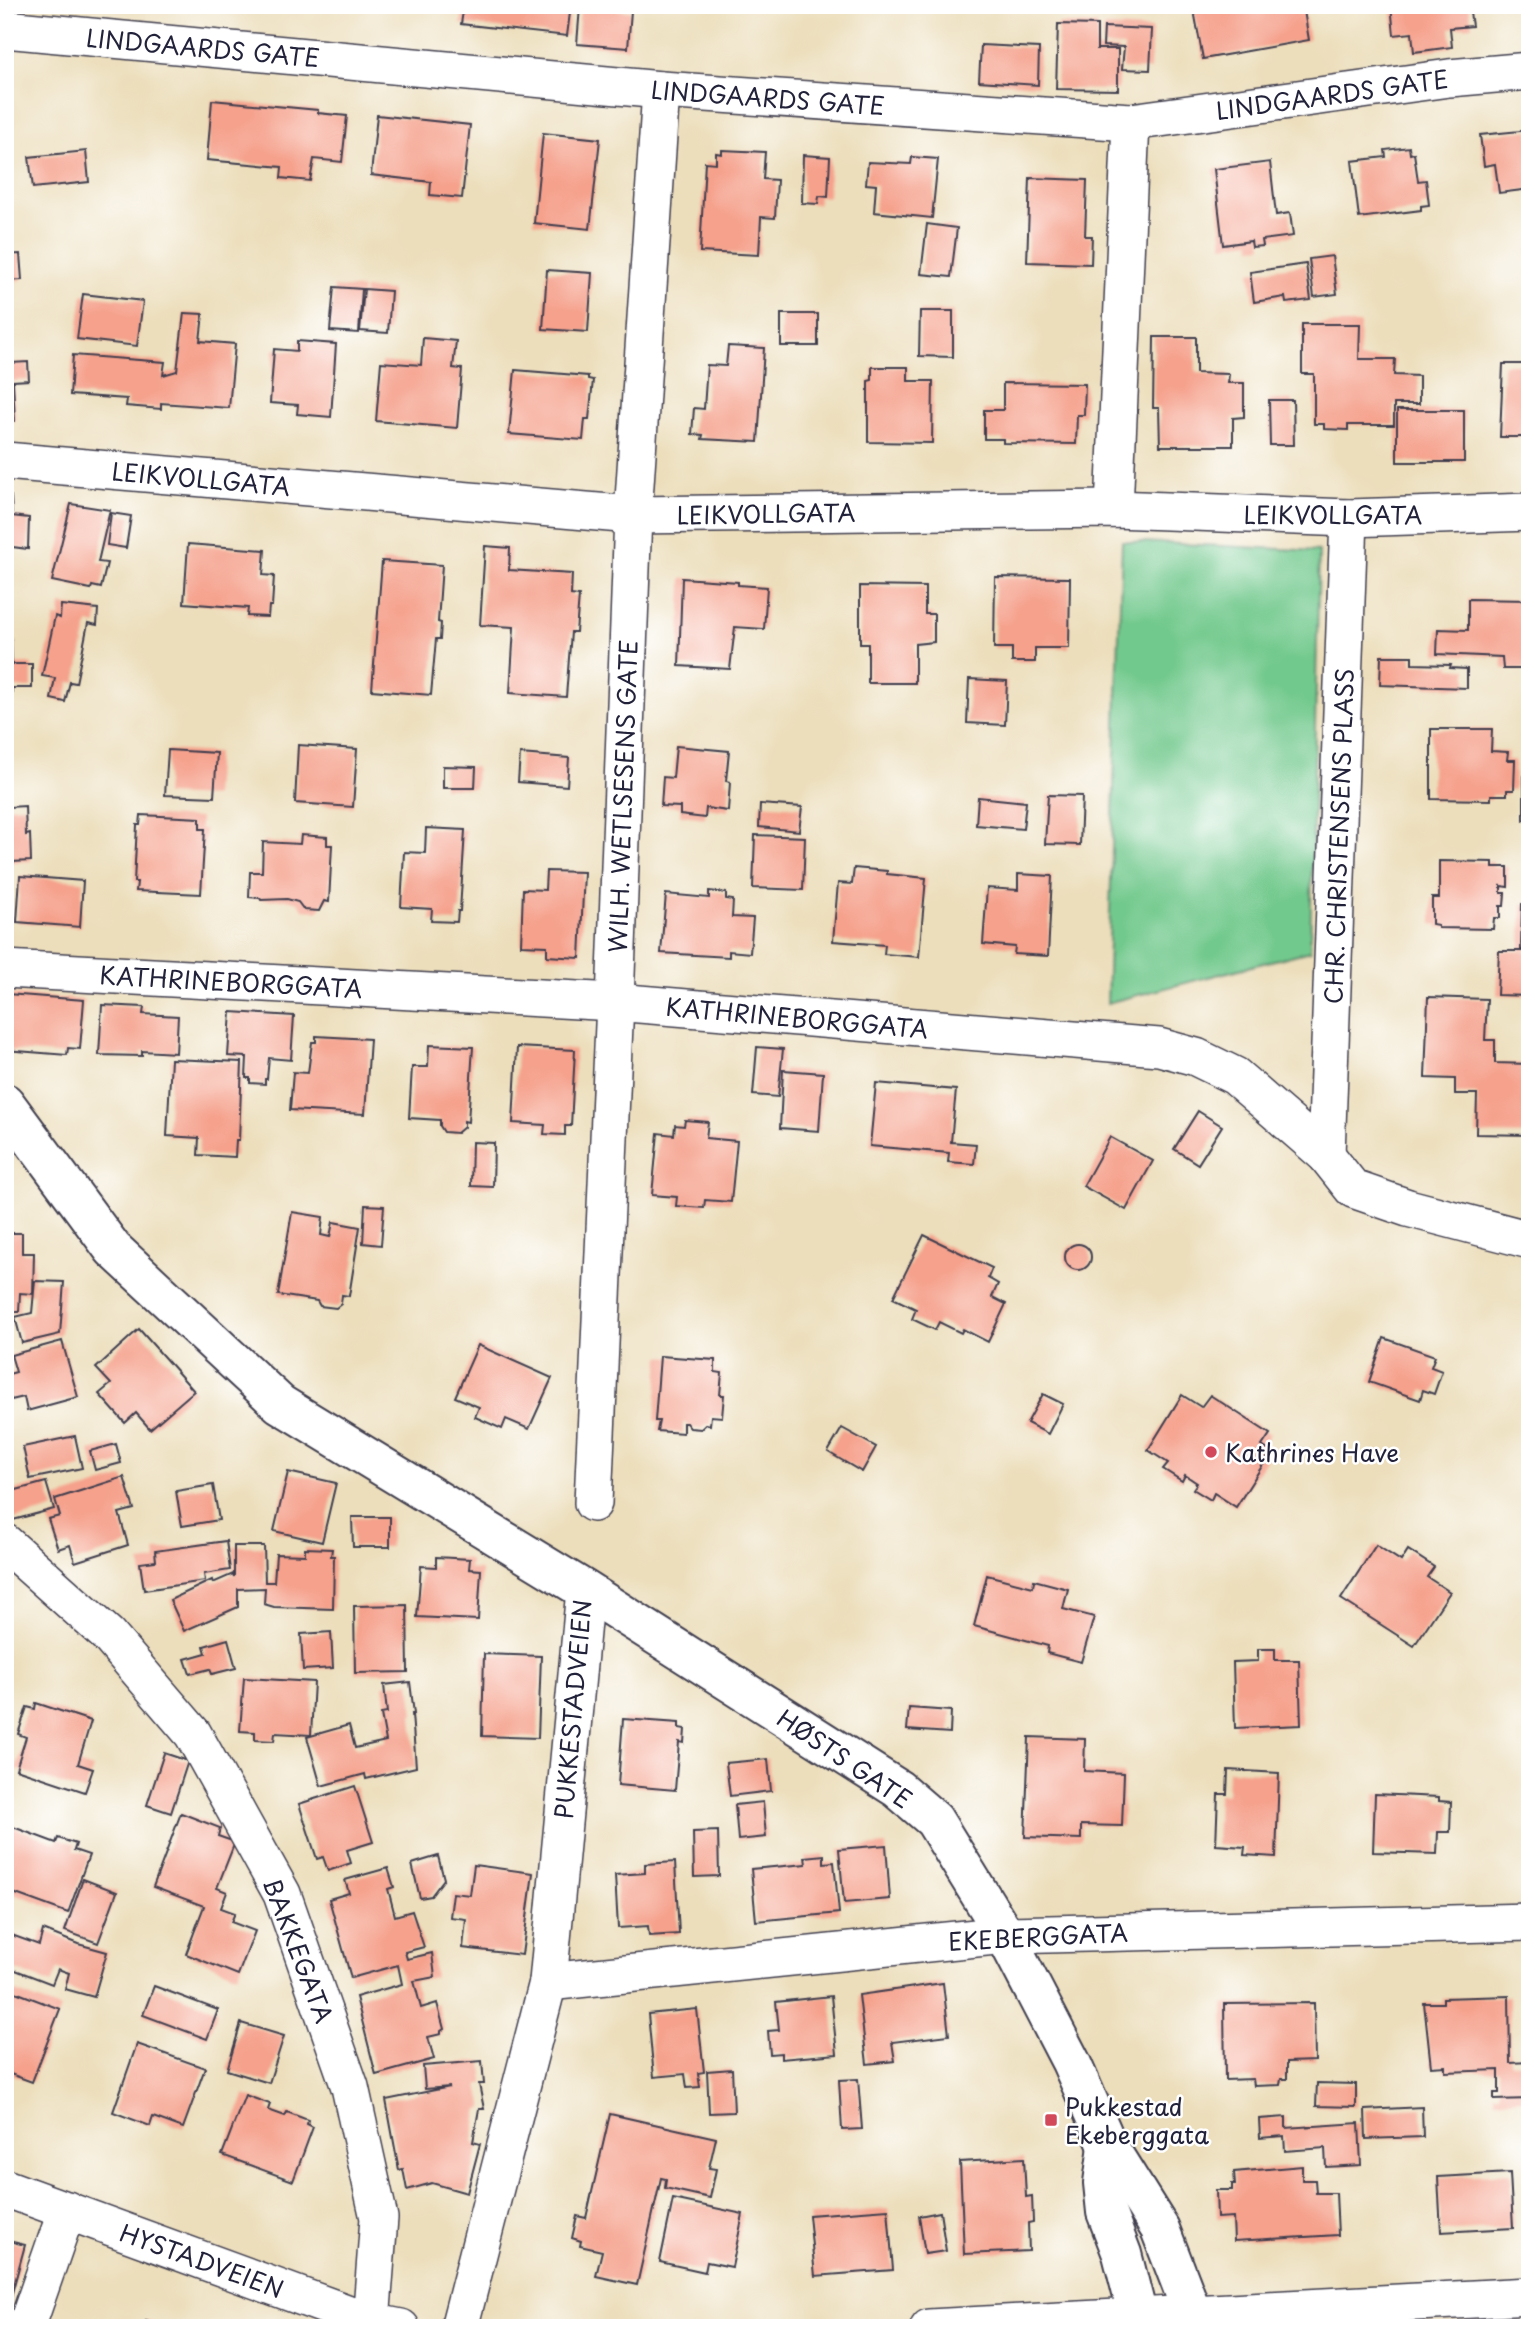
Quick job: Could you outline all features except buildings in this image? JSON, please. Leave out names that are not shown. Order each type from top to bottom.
[{"type":"main road","name":"PUKKESTADVEIEN","points":[[5,1103],[113,1249],[280,1404],[585,1590]]},
{"type":"main road","name":"HØSTS GATE","points":[[585,1590],[898,1789],[934,1820],[1005,1935],[1071,2062],[1108,2146],[1160,2229],[1194,2321]]},
{"type":"main road","points":[[1108,2146],[1103,2183],[1107,2212],[1122,2254],[1139,2322]]},
{"type":"street","name":"LINDGAARDS GATE","points":[[5,29],[660,90],[1131,122],[1449,78],[1530,71]]},
{"type":"street","name":"WILH. WETLSESENS GATE","points":[[593,1503],[633,515],[660,90]]},
{"type":"street","points":[[1114,509],[1131,122]]},
{"type":"street","name":"LEIKVOLLGATA","points":[[5,461],[633,515],[1114,509],[1349,518],[1530,512]]},
{"type":"street","name":"CHR. CHRISTENSENS PLASS","points":[[1326,1155],[1349,518]]},
{"type":"street","name":"KATHRINEBORGGATA","points":[[5,970],[615,1002],[1159,1047],[1196,1057],[1235,1076],[1326,1155],[1353,1189],[1408,1208],[1530,1240]]},
{"type":"street","name":"BAKKEGATA","points":[[5,1543],[108,1635],[193,1734],[282,1894],[350,2087],[379,2218],[386,2325]]},
{"type":"street","name":"PUKKESTADVEIEN","points":[[459,2328],[548,1982],[585,1590]]},
{"type":"street","name":"EKEBERGGATA","points":[[548,1982],[1005,1935],[1530,1922]]},
{"type":"street","name":"HYSTADVEIEN","points":[[5,2188],[386,2325]]},
{"type":"street","points":[[26,2328],[67,2210]]},
{"type":"street","points":[[929,2328],[1194,2321],[1530,2295]]},
{"type":"green space","points":[[1122,541],[1319,551],[1310,951],[1107,1003]]},
{"type":"place","name":"Kathrines Have","points":[[1211,1452]]},
{"type":"place","name":"Pukkestad Ekeberggata","points":[[1051,2120]]}]
